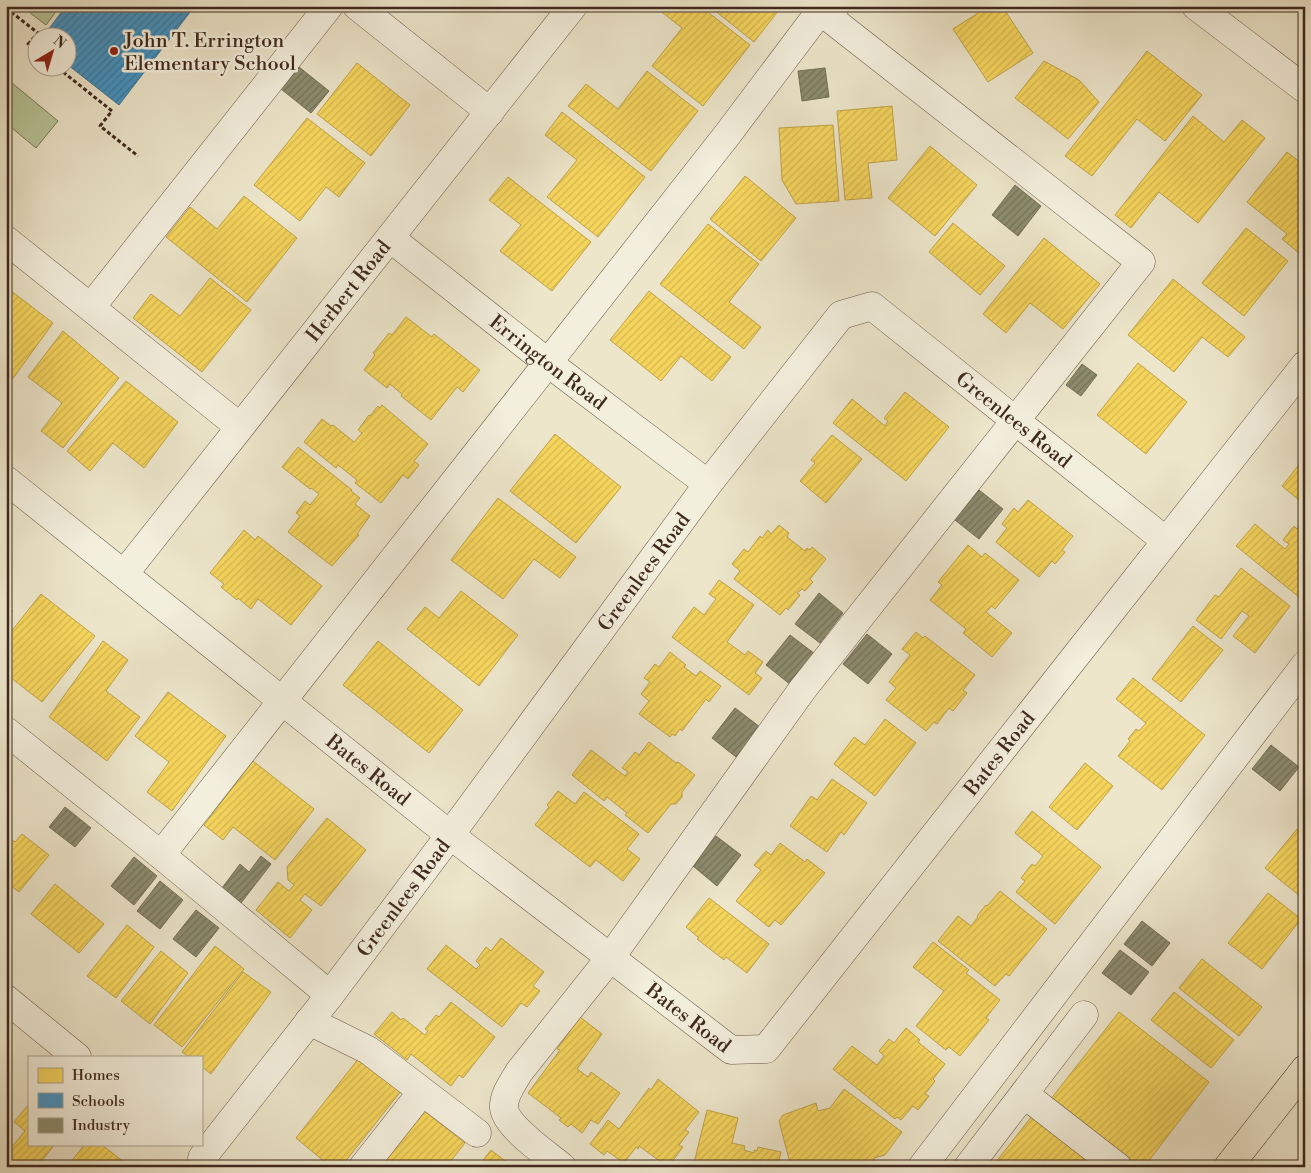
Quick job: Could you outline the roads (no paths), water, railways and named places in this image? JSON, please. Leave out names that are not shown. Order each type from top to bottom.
[{"type":"main road","points":[[1228,1167],[1305,1069]]},
{"type":"street","points":[[91,307],[329,6]]},
{"type":"street","points":[[357,6],[490,112]]},
{"type":"street","name":"Herbert Road","points":[[124,574],[573,6]]},
{"type":"street","points":[[161,855],[727,135],[824,6]]},
{"type":"street","points":[[562,1167],[522,1135],[509,1119],[504,1109],[508,1091],[519,1072],[610,958],[802,690],[1141,262],[832,20],[834,6]]},
{"type":"street","points":[[1196,6],[1305,90]]},
{"type":"street","name":"Errington Road","points":[[390,238],[547,362],[708,484]]},
{"type":"street","points":[[6,240],[240,426]]},
{"type":"street","name":"Greenlees Road","points":[[200,1156],[330,995],[708,484],[841,315],[872,306],[1166,541]]},
{"type":"street","name":"Bates Road","points":[[6,480],[450,835],[731,1050],[766,1049],[1166,541],[1300,381]]},
{"type":"street","points":[[922,1167],[1305,665]]},
{"type":"street","points":[[6,731],[161,855],[330,995]]},
{"type":"street","points":[[6,1000],[76,1056]]},
{"type":"street","points":[[968,1167],[1084,1015]]},
{"type":"street","points":[[309,1022],[368,1050],[477,1133]]},
{"type":"street","points":[[364,1167],[422,1092]]},
{"type":"street","points":[[1024,1094],[1118,1167]]},
{"type":"place","name":"John T. Errington Elementary School","points":[[114,51]]}]
